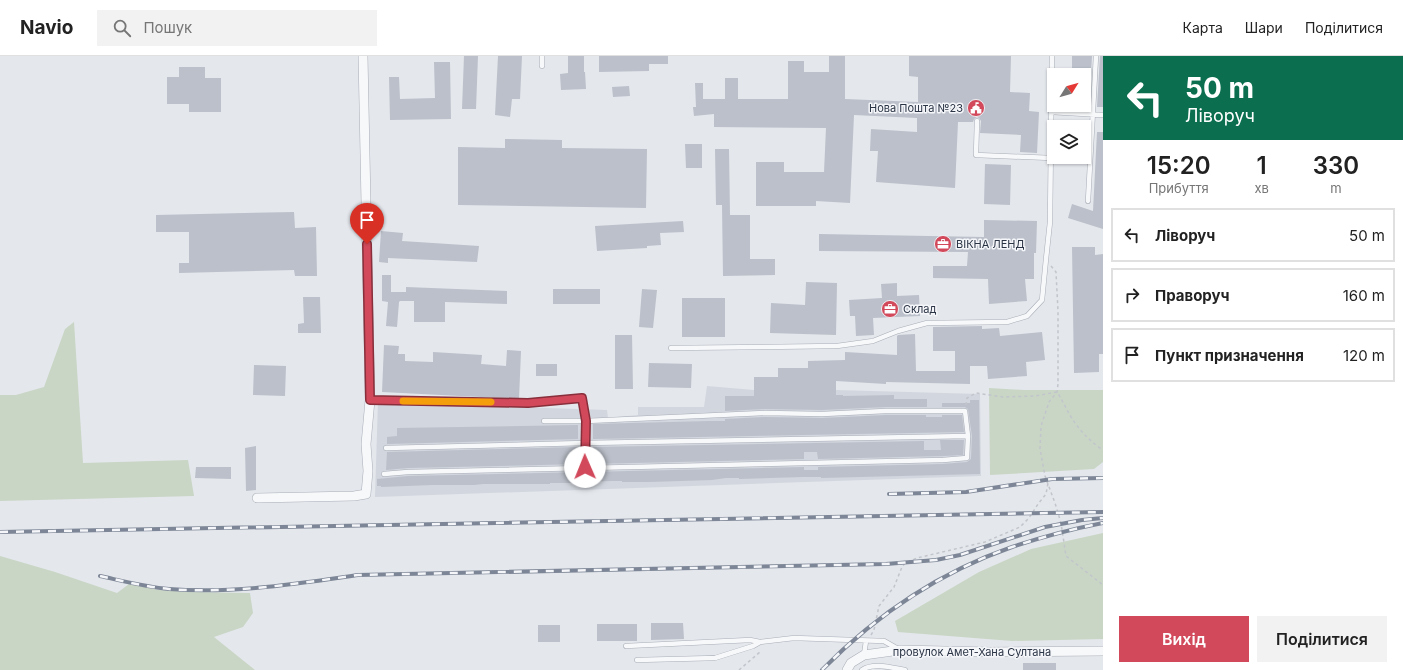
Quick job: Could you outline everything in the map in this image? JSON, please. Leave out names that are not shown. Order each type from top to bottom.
[{"type":"street","points":[[257,498],[354,496],[366,494],[368,471],[366,444],[370,400],[363,56]]},
{"type":"street","name":"провулок Амет-Хана Султана","points":[[864,654],[900,650],[1004,652],[1103,651]]},
{"type":"street","points":[[847,670],[851,663],[864,654]]},
{"type":"lane","points":[[542,56],[542,66]]},
{"type":"lane","points":[[1052,56],[1052,68]]},
{"type":"lane","points":[[1088,200],[1094,114],[1096,56]]},
{"type":"lane","points":[[1051,120],[1051,112],[1103,115]]},
{"type":"lane","points":[[977,120],[976,155],[1047,158]]},
{"type":"lane","points":[[671,348],[837,346],[873,341],[898,331],[928,323],[1007,322],[1027,316],[1042,300],[1050,222],[1050,164]]},
{"type":"lane","points":[[370,400],[528,403],[582,398],[586,421],[585,467]]},
{"type":"lane","points":[[384,474],[585,467],[944,460],[967,458],[968,436],[965,411],[886,411],[822,414],[765,413],[586,421],[544,421]]},
{"type":"lane","points":[[386,448],[968,436]]},
{"type":"lane","points":[[626,646],[750,640],[760,642],[794,638],[884,641],[900,650]]},
{"type":"lane","points":[[864,654],[866,641]]},
{"type":"lane","points":[[638,660],[715,658],[753,646],[760,642]]},
{"type":"lane","points":[[862,670],[866,667],[906,670]]},
{"type":"path","points":[[1046,258],[1056,272],[1058,311],[1057,392],[1074,421],[1091,442],[1103,450]]},
{"type":"path","points":[[965,411],[967,398],[976,393],[1003,397],[1035,396],[1057,392]]},
{"type":"path","points":[[1057,392],[1049,402],[1041,426],[1040,448],[1048,482],[1056,503],[1061,523],[1066,556],[1103,585]]},
{"type":"path","points":[[866,641],[874,630],[879,606],[894,587],[905,563],[917,558],[985,542],[1020,528],[1046,494],[1048,482]]},
{"type":"path","points":[[739,670],[760,652],[760,642]]},
{"type":"shaded area","points":[[707,386],[754,390],[836,390],[980,394],[981,476],[375,497],[378,401],[394,403],[607,410],[608,418],[638,415],[638,407],[704,407]]},
{"type":"green space","points":[[74,322],[83,463],[188,460],[194,496],[0,501],[0,395],[16,395],[44,387],[65,329]]},
{"type":"green space","points":[[989,388],[1024,390],[1103,390],[1103,462],[1094,469],[990,475]]},
{"type":"green space","points":[[1103,533],[1103,639],[1012,641],[898,632],[895,621],[979,572],[1031,549]]},
{"type":"green space","points":[[0,556],[55,572],[117,593],[129,584],[159,590],[250,593],[253,613],[243,627],[214,637],[255,670],[0,670]]},
{"type":"building","points":[[464,56],[478,56],[476,109],[462,109]]},
{"type":"building","points":[[498,56],[522,56],[520,99],[512,99],[510,117],[495,115]]},
{"type":"building","points":[[568,56],[584,56],[586,89],[561,90],[560,74],[568,73]]},
{"type":"building","points":[[599,56],[668,56],[668,64],[649,64],[649,71],[599,72]]},
{"type":"building","points":[[829,56],[845,56],[845,99],[918,102],[918,77],[909,76],[909,56],[1011,56],[1010,92],[1030,93],[1029,111],[1039,112],[1037,153],[1020,152],[1021,135],[980,133],[981,121],[977,117],[973,122],[958,122],[955,188],[876,182],[878,151],[870,151],[871,129],[917,132],[917,118],[854,115],[850,203],[816,201],[816,206],[756,206],[756,162],[784,162],[784,172],[824,172],[826,128],[714,127],[714,114],[694,116],[693,107],[696,107],[695,83],[703,83],[703,99],[725,99],[725,78],[738,78],[738,99],[788,99],[788,61],[804,61],[804,72],[829,72]]},
{"type":"building","points":[[1072,56],[1092,56],[1091,73],[1091,68],[1072,68]]},
{"type":"building","points":[[1100,56],[1103,56],[1103,107],[1097,107]]},
{"type":"building","points":[[434,62],[450,62],[451,119],[390,120],[389,77],[399,77],[400,99],[435,98]]},
{"type":"building","points":[[179,67],[205,67],[205,78],[221,78],[221,112],[189,112],[189,104],[167,104],[167,77],[179,77]]},
{"type":"building","points":[[629,86],[630,96],[613,97],[612,87]]},
{"type":"building","points":[[1097,132],[1103,132],[1103,229],[1068,218],[1072,204],[1093,211]]},
{"type":"building","points":[[505,139],[562,140],[562,148],[647,149],[646,208],[458,205],[458,147],[505,148]]},
{"type":"building","points":[[685,144],[702,144],[702,168],[686,168]]},
{"type":"building","points":[[715,149],[729,149],[730,215],[750,215],[750,259],[775,259],[775,275],[723,276],[722,205],[716,205]]},
{"type":"building","points":[[985,164],[1011,165],[1010,205],[984,204]]},
{"type":"building","points":[[294,212],[295,228],[316,227],[317,276],[295,276],[294,270],[179,273],[179,263],[189,263],[189,232],[156,232],[156,215]]},
{"type":"building","points":[[984,220],[1037,221],[1036,253],[1034,253],[1034,279],[1025,279],[1027,301],[989,304],[988,279],[933,278],[933,266],[967,266],[968,252],[819,251],[819,234],[984,237]]},
{"type":"building","points":[[683,221],[684,232],[660,233],[661,245],[647,246],[647,248],[597,251],[595,226]]},
{"type":"building","points":[[381,231],[403,233],[402,241],[479,246],[477,262],[388,258],[388,263],[379,262]]},
{"type":"building","points":[[1072,247],[1095,247],[1095,255],[1103,254],[1103,354],[1099,354],[1099,372],[1074,373]]},
{"type":"building","points":[[382,275],[391,275],[391,292],[406,292],[406,287],[507,291],[507,304],[445,302],[445,322],[414,322],[414,301],[400,301],[397,327],[386,326],[388,302],[382,301]]},
{"type":"building","points":[[806,282],[837,283],[836,335],[770,333],[771,303],[805,305]]},
{"type":"building","points":[[897,283],[897,296],[919,295],[920,316],[873,318],[874,335],[856,336],[855,316],[850,316],[849,300],[882,298],[881,284]]},
{"type":"building","points":[[553,289],[600,289],[600,304],[553,304]]},
{"type":"building","points":[[642,289],[657,290],[653,328],[639,327]]},
{"type":"building","points":[[303,297],[320,297],[321,333],[298,333],[298,324],[304,323]]},
{"type":"building","points":[[682,298],[725,298],[725,337],[682,337]]},
{"type":"building","points":[[982,326],[982,329],[999,328],[1000,336],[1042,332],[1045,360],[1026,362],[1027,376],[988,379],[987,366],[970,366],[970,384],[886,382],[886,384],[836,381],[836,395],[894,395],[894,399],[927,399],[927,407],[822,410],[765,409],[725,411],[725,396],[754,396],[754,377],[778,377],[778,368],[808,368],[808,361],[845,360],[845,352],[897,355],[898,335],[915,334],[916,371],[955,371],[955,351],[933,351],[933,327]]},
{"type":"building","points":[[615,335],[632,335],[633,389],[615,389]]},
{"type":"building","points":[[384,345],[399,346],[398,354],[405,354],[405,361],[433,362],[433,352],[482,355],[481,364],[506,366],[507,350],[521,351],[519,399],[382,392]]},
{"type":"building","points":[[649,363],[692,364],[691,388],[648,387]]},
{"type":"building","points":[[536,364],[557,364],[557,376],[536,376]]},
{"type":"building","points":[[254,365],[286,366],[285,396],[253,395]]},
{"type":"building","points":[[970,400],[979,400],[980,474],[821,478],[726,478],[712,480],[649,482],[612,481],[550,484],[377,486],[377,479],[408,476],[804,467],[804,470],[818,470],[818,467],[967,462],[971,459],[972,436],[968,409],[965,407],[942,407],[942,403],[970,403]]},
{"type":"building","points":[[926,415],[926,417],[942,417],[942,415],[962,415],[964,432],[593,439],[593,424],[725,421],[725,419],[765,417],[822,418]]},
{"type":"building","points":[[578,425],[578,439],[387,444],[387,437],[397,436],[397,428]]},
{"type":"building","points":[[940,440],[964,440],[963,455],[818,459],[817,452],[804,452],[804,459],[589,464],[589,449],[593,449],[593,447],[924,441],[924,450],[941,450]]},
{"type":"building","points":[[256,446],[256,490],[246,491],[245,448]]},
{"type":"building","points":[[578,447],[578,449],[582,449],[581,464],[408,468],[386,470],[387,452]]},
{"type":"building","points":[[196,467],[231,467],[231,479],[195,478]]},
{"type":"building","points":[[651,623],[683,623],[684,639],[651,640]]},
{"type":"building","points":[[597,624],[637,624],[637,641],[597,641]]},
{"type":"building","points":[[538,625],[560,625],[560,642],[538,642]]},
{"type":"building","points":[[1023,663],[1056,663],[1056,670],[1023,670]]},
{"type":"railway","points":[[889,494],[966,492],[1052,479],[1103,478]]},
{"type":"railway","points":[[0,532],[1103,512]]},
{"type":"railway","points":[[100,576],[160,588],[216,590],[264,587],[358,575],[886,564],[936,560],[960,555],[1045,527],[1082,520],[1103,518]]},
{"type":"railway","points":[[822,670],[842,650],[886,614],[934,583],[959,569],[985,557],[1023,543],[1103,523]]},
{"type":"slow traffic","points":[[403,401],[491,402]]},
{"type":"place","name":"Нова Пошта №23","points":[[976,108]]},
{"type":"place","name":"ВІКНА ЛЕНД","points":[[943,244]]},
{"type":"place","name":"Склад","points":[[890,309]]},
{"type":"route","points":[[367,244],[370,400],[528,403],[582,398],[586,421],[585,467]]}]
